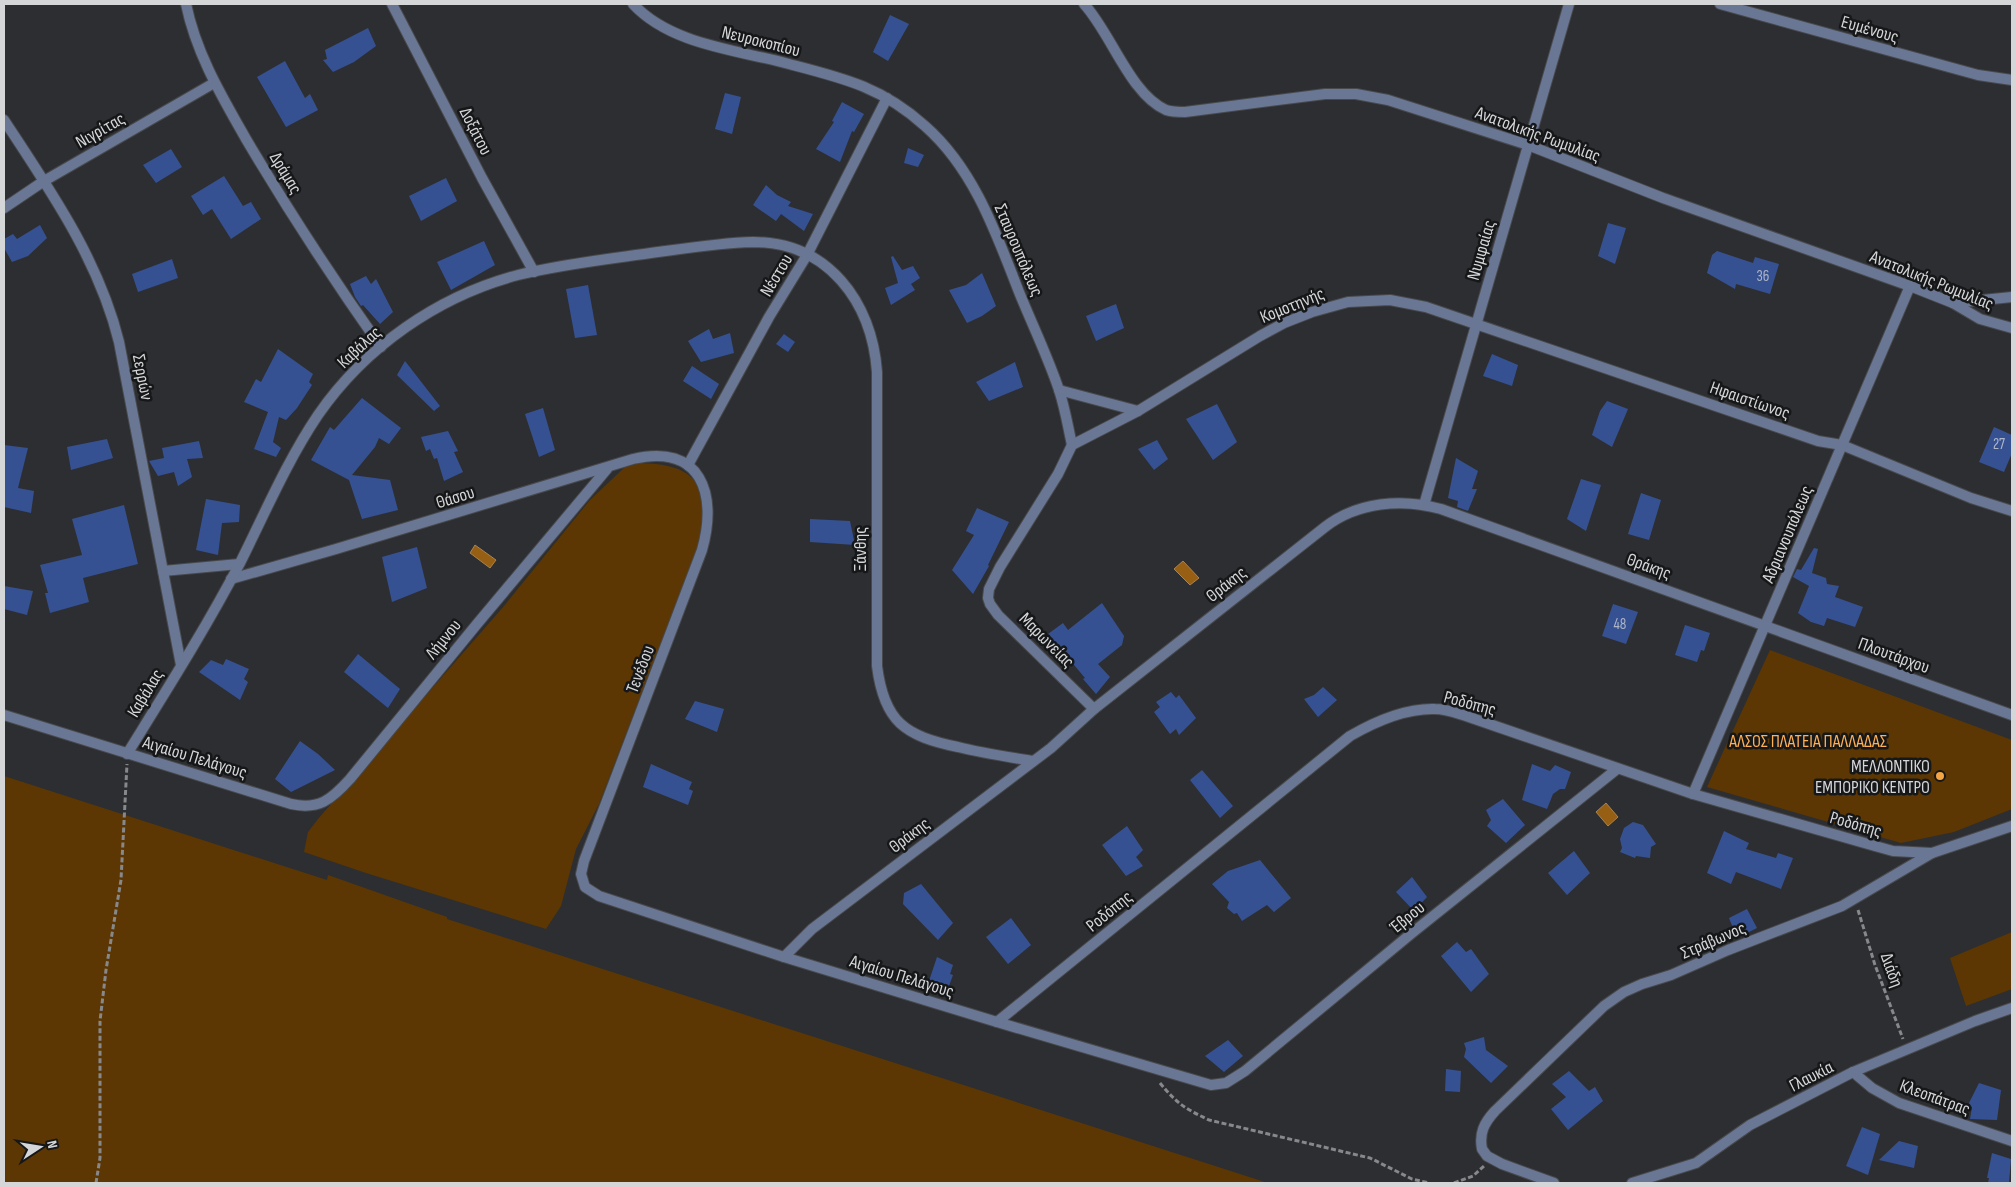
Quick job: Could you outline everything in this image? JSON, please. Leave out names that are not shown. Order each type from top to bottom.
[{"type":"street","name":"Δράμας","points":[[186,4],[196,42],[214,83],[300,228],[381,347]]},
{"type":"street","name":"Δοξάτου","points":[[392,4],[482,178],[534,272]]},
{"type":"street","name":"Νευροκοπίου","points":[[633,4],[650,18],[686,37],[847,79],[887,98]]},
{"type":"street","name":"Ανατολικής Ρωμυλίας","points":[[1084,4],[1141,89],[1154,102],[1173,112],[1340,94],[1367,95],[1388,100],[1528,145],[1663,198],[1910,286],[1953,303],[1980,319],[2012,328]]},
{"type":"street","name":"Νυμφαίας","points":[[1424,505],[1569,4]]},
{"type":"street","name":"Ευμένους","points":[[1720,4],[1978,75],[2012,80]]},
{"type":"street","name":"Νιγρίτας","points":[[4,208],[44,181],[214,83]]},
{"type":"street","name":"Νέστου","points":[[688,465],[769,318],[807,255],[887,98]]},
{"type":"street","name":"Σταυρουπόλεως","points":[[887,98],[912,115],[932,132],[946,148],[970,182],[988,215],[1059,390],[1072,445]]},
{"type":"street","name":"Σερρών","points":[[4,120],[44,181],[88,258],[113,317],[181,665]]},
{"type":"street","name":"Καβάλας","points":[[127,754],[231,579],[289,464],[317,417],[346,380],[381,347],[410,324],[450,301],[489,284],[534,272],[591,261],[746,243],[781,245],[807,255]]},
{"type":"street","name":"Ξάνθης","points":[[807,255],[832,271],[846,286],[863,312],[874,346],[877,372],[876,654],[879,680],[884,698],[889,709],[901,724],[922,739],[964,749],[1033,761]]},
{"type":"street","name":"Αδριανουπόλεως","points":[[1693,794],[1910,286]]},
{"type":"street","points":[[1953,303],[2012,296]]},
{"type":"street","name":"Κομοτηνής","points":[[1072,445],[1138,411],[1260,336],[1290,320],[1338,304],[1370,300],[1400,302],[1426,307],[1476,324]]},
{"type":"street","name":"Ηφαιστίωνος","points":[[1476,324],[1818,441],[1842,446],[1971,498],[2012,511]]},
{"type":"street","points":[[1059,390],[1138,411]]},
{"type":"street","name":"Μαρωνείας","points":[[1072,445],[1058,474],[1000,568],[989,589],[988,598],[998,615],[1094,709]]},
{"type":"street","name":"Θάσου","points":[[231,579],[346,547],[633,459],[657,455],[675,458],[688,465]]},
{"type":"street","name":"Τενέδου","points":[[584,886],[582,874],[584,861],[705,539],[708,516],[706,496],[699,478],[688,465]]},
{"type":"street","name":"Λήμνου","points":[[291,804],[317,805],[335,795],[342,788],[608,468]]},
{"type":"street","name":"Θράκης","points":[[784,957],[812,929],[1051,748],[1094,709],[1333,520],[1358,509],[1397,503],[1424,505],[1558,550],[1765,626]]},
{"type":"street","points":[[164,571],[239,564]]},
{"type":"street","name":"Πλουτάρχου","points":[[1765,626],[2012,715]]},
{"type":"street","name":"Ροδόπης","points":[[997,1022],[1350,736],[1382,720],[1417,710],[1444,710],[1693,794],[1886,849],[1932,853]]},
{"type":"street","name":"Αιγαίου Πελάγους","points":[[4,716],[291,804]]},
{"type":"street","name":"Έβρου","points":[[1215,1085],[1226,1083],[1245,1071],[1412,933],[1617,769]]},
{"type":"street","name":"Στράβωνος","points":[[1492,1159],[1482,1149],[1481,1132],[1486,1121],[1591,1017],[1614,998],[1642,984],[1683,970],[1854,900],[1932,853],[2012,826]]},
{"type":"street","name":"Αιγαίου Πελάγους","points":[[584,886],[599,896],[784,957],[1148,1068],[1200,1083],[1215,1085]]},
{"type":"street","name":"Γλαυκία","points":[[1632,1183],[1696,1163],[1750,1125],[1853,1072],[1975,1021],[2012,1008]]},
{"type":"street","name":"Κλεοπάτρας","points":[[1853,1072],[1872,1088],[1899,1103],[2012,1141]]},
{"type":"street","points":[[1492,1159],[1554,1183]]},
{"type":"path","points":[[96,1183],[100,1158],[100,1021],[106,970],[121,880],[127,754]]},
{"type":"path","name":"Διάδη","points":[[1854,900],[1875,965],[1907,1050]]},
{"type":"path","points":[[1148,1068],[1173,1100],[1209,1120],[1370,1158],[1412,1179],[1429,1183]]},
{"type":"path","points":[[1454,1183],[1473,1176],[1492,1159]]},
{"type":"green space","points":[[640,463],[658,464],[675,468],[690,476],[702,494],[704,530],[599,804],[576,849],[561,906],[546,929],[304,852],[308,832],[318,819],[504,606],[590,500],[625,467]]},
{"type":"green space","name":"ΑΛΣΟΣ ΠΛΑΤΕΙΑ ΠΑΛΛΑΔΑΣ","points":[[1770,650],[2012,740],[2012,809],[1954,832],[1901,843],[1707,787]]},
{"type":"green space","points":[[4,776],[327,880],[328,875],[447,917],[447,919],[1268,1183],[4,1183]]},
{"type":"green space","points":[[2012,932],[2012,989],[1966,1006],[1950,958]]},
{"type":"shaded area","points":[[475,545],[496,560],[490,568],[470,553]]},
{"type":"shaded area","points":[[1183,561],[1199,578],[1190,585],[1174,569]]},
{"type":"shaded area","points":[[1606,803],[1618,817],[1608,826],[1596,812]]},
{"type":"building","points":[[890,15],[909,24],[888,61],[873,52]]},
{"type":"building","points":[[368,28],[376,46],[354,62],[333,72],[323,60],[327,59],[325,50]]},
{"type":"building","points":[[285,61],[305,98],[310,94],[318,110],[286,127],[257,77]]},
{"type":"building","points":[[725,93],[741,97],[732,134],[715,129]]},
{"type":"building","points":[[842,102],[864,114],[854,132],[852,131],[840,162],[816,149],[834,122],[832,121]]},
{"type":"building","points":[[908,148],[924,155],[918,167],[904,163]]},
{"type":"building","points":[[171,149],[182,167],[156,183],[143,165]]},
{"type":"building","points":[[224,176],[243,206],[251,202],[261,219],[231,239],[212,209],[203,215],[191,196]]},
{"type":"building","points":[[446,178],[457,201],[421,221],[409,196]]},
{"type":"building","points":[[766,185],[777,195],[791,202],[788,206],[813,214],[804,231],[781,214],[776,221],[753,205]]},
{"type":"building","points":[[1608,223],[1626,228],[1615,264],[1598,256]]},
{"type":"building","points":[[40,225],[47,238],[28,256],[12,262],[4,248],[4,239],[13,234],[17,239]]},
{"type":"building","points":[[484,241],[495,265],[451,290],[437,262]]},
{"type":"building","points":[[1717,251],[1753,263],[1755,257],[1779,264],[1770,294],[1736,284],[1735,289],[1707,273],[1712,255]]},
{"type":"building","points":[[893,256],[902,270],[913,266],[920,278],[911,284],[915,290],[891,305],[885,288],[898,283],[891,257]]},
{"type":"building","points":[[172,259],[178,278],[138,292],[132,274]]},
{"type":"building","points":[[982,273],[996,306],[982,316],[967,323],[949,290],[966,285]]},
{"type":"building","points":[[366,276],[371,284],[376,279],[393,312],[380,324],[363,305],[361,306],[350,284]]},
{"type":"building","points":[[588,285],[597,335],[575,338],[566,289]]},
{"type":"building","points":[[1116,304],[1124,328],[1096,341],[1086,316]]},
{"type":"building","points":[[709,329],[713,339],[730,333],[734,353],[701,362],[688,341]]},
{"type":"building","points":[[784,334],[795,342],[788,352],[776,344]]},
{"type":"building","points":[[278,349],[313,374],[309,382],[312,385],[297,408],[286,420],[279,417],[273,442],[281,448],[276,457],[254,449],[268,412],[244,402],[256,379],[261,382]]},
{"type":"building","points":[[1492,354],[1518,365],[1512,386],[1483,376]]},
{"type":"building","points":[[405,361],[440,406],[434,411],[397,375]]},
{"type":"building","points":[[1015,362],[1023,387],[989,401],[976,382]]},
{"type":"building","points":[[692,366],[719,384],[711,399],[683,381]]},
{"type":"building","points":[[362,398],[401,428],[389,444],[379,438],[375,447],[352,475],[390,480],[398,510],[362,519],[349,480],[311,460],[330,427],[334,430]]},
{"type":"building","points":[[1607,401],[1628,409],[1612,447],[1592,435],[1600,411]]},
{"type":"building","points":[[1217,404],[1237,442],[1213,460],[1186,419]]},
{"type":"building","points":[[543,408],[555,450],[539,457],[525,414]]},
{"type":"building","points":[[1994,427],[2012,435],[2012,453],[2004,472],[1979,462]]},
{"type":"building","points":[[448,431],[458,451],[454,452],[463,472],[444,481],[437,458],[434,459],[430,449],[426,451],[421,437]]},
{"type":"building","points":[[107,439],[113,458],[71,470],[67,447]]},
{"type":"building","points":[[1157,440],[1168,459],[1154,470],[1138,449]]},
{"type":"building","points":[[199,441],[203,458],[187,459],[192,477],[178,486],[174,472],[158,476],[149,461],[164,458],[162,448]]},
{"type":"building","points":[[4,445],[28,448],[18,488],[34,491],[31,513],[4,507]]},
{"type":"building","points":[[1456,458],[1478,471],[1472,489],[1477,489],[1468,511],[1457,507],[1458,501],[1448,498]]},
{"type":"building","points":[[1581,479],[1601,485],[1586,531],[1567,519]]},
{"type":"building","points":[[1641,493],[1661,500],[1649,540],[1628,534]]},
{"type":"building","points":[[206,499],[240,505],[239,522],[222,523],[218,555],[196,550]]},
{"type":"building","points":[[124,505],[138,564],[83,578],[89,602],[50,613],[45,593],[48,593],[40,565],[82,555],[72,519]]},
{"type":"building","points":[[977,508],[1009,522],[989,566],[973,594],[952,570],[974,535],[966,531]]},
{"type":"building","points":[[810,519],[850,521],[855,545],[810,542]]},
{"type":"building","points":[[417,547],[427,588],[392,602],[382,557]]},
{"type":"building","points":[[1814,548],[1818,549],[1812,573],[1826,578],[1827,584],[1839,586],[1835,597],[1863,607],[1855,627],[1827,618],[1824,626],[1811,622],[1798,613],[1809,586],[1793,577],[1797,569],[1801,570]]},
{"type":"building","points":[[4,586],[33,591],[27,615],[4,609]]},
{"type":"building","points":[[1102,603],[1124,636],[1122,645],[1098,664],[1110,677],[1096,694],[1048,634],[1063,623],[1068,630]]},
{"type":"building","points":[[1613,604],[1638,612],[1626,644],[1602,636]]},
{"type":"building","points":[[1685,625],[1710,633],[1704,651],[1701,650],[1697,662],[1675,655]]},
{"type":"building","points":[[358,654],[400,689],[388,708],[344,672]]},
{"type":"building","points":[[226,659],[249,669],[244,679],[248,682],[240,700],[199,672],[211,660],[223,665]]},
{"type":"building","points":[[1323,687],[1337,700],[1318,717],[1304,699],[1314,695]]},
{"type":"building","points":[[1171,692],[1176,698],[1179,695],[1196,718],[1179,735],[1176,729],[1170,734],[1154,712],[1160,707],[1156,702]]},
{"type":"building","points":[[695,701],[724,709],[717,732],[685,719]]},
{"type":"building","points":[[300,741],[335,770],[291,792],[275,779]]},
{"type":"building","points":[[651,764],[692,782],[689,789],[693,791],[688,805],[643,787]]},
{"type":"building","points":[[1532,764],[1550,771],[1555,765],[1571,772],[1565,789],[1560,789],[1553,794],[1547,809],[1522,800]]},
{"type":"building","points":[[1202,770],[1233,806],[1220,818],[1190,780]]},
{"type":"building","points":[[1503,799],[1525,825],[1506,843],[1487,826],[1491,820],[1486,810]]},
{"type":"building","points":[[1633,822],[1643,825],[1656,844],[1651,847],[1650,858],[1636,856],[1635,858],[1620,852],[1622,848],[1620,839],[1624,828]]},
{"type":"building","points":[[1127,826],[1143,850],[1136,857],[1143,866],[1126,876],[1102,845]]},
{"type":"building","points":[[1724,831],[1749,843],[1746,849],[1776,858],[1778,853],[1793,858],[1781,889],[1736,872],[1731,884],[1707,873]]},
{"type":"building","points":[[1574,851],[1590,873],[1567,895],[1548,873]]},
{"type":"building","points":[[1260,860],[1291,898],[1274,912],[1267,905],[1242,921],[1237,913],[1234,914],[1227,908],[1229,902],[1212,884],[1228,871]]},
{"type":"building","points":[[1412,877],[1427,897],[1414,911],[1396,892]]},
{"type":"building","points":[[921,884],[953,923],[938,940],[903,904],[904,893]]},
{"type":"building","points":[[1747,909],[1757,928],[1737,938],[1729,918]]},
{"type":"building","points":[[1011,918],[1031,945],[1008,964],[986,937]]},
{"type":"building","points":[[1457,942],[1466,952],[1471,949],[1489,974],[1471,992],[1441,956]]},
{"type":"building","points":[[937,957],[953,965],[950,974],[953,975],[945,997],[926,990]]},
{"type":"building","points":[[1484,1037],[1486,1050],[1508,1066],[1491,1083],[1464,1057],[1466,1049],[1464,1043]]},
{"type":"building","points":[[1228,1040],[1243,1056],[1224,1072],[1205,1056]]},
{"type":"building","points":[[1446,1069],[1461,1071],[1460,1092],[1445,1091]]},
{"type":"building","points":[[1569,1071],[1589,1091],[1595,1087],[1603,1101],[1568,1130],[1551,1109],[1566,1097],[1552,1084]]},
{"type":"building","points":[[1979,1083],[2001,1090],[1997,1120],[1970,1119],[1972,1107],[1967,1107]]},
{"type":"building","points":[[1862,1127],[1880,1134],[1868,1175],[1846,1166]]},
{"type":"building","points":[[1899,1141],[1918,1146],[1914,1168],[1879,1160]]},
{"type":"building","points":[[1992,1153],[2011,1159],[2009,1183],[1988,1183],[1989,1178],[1987,1178]]},
{"type":"place","name":"ΜΕΛΛΟΝΤΙΚΟ ΕΜΠΟΡΙΚΟ ΚΕΝΤΡΟ","points":[[1940,776]]}]
